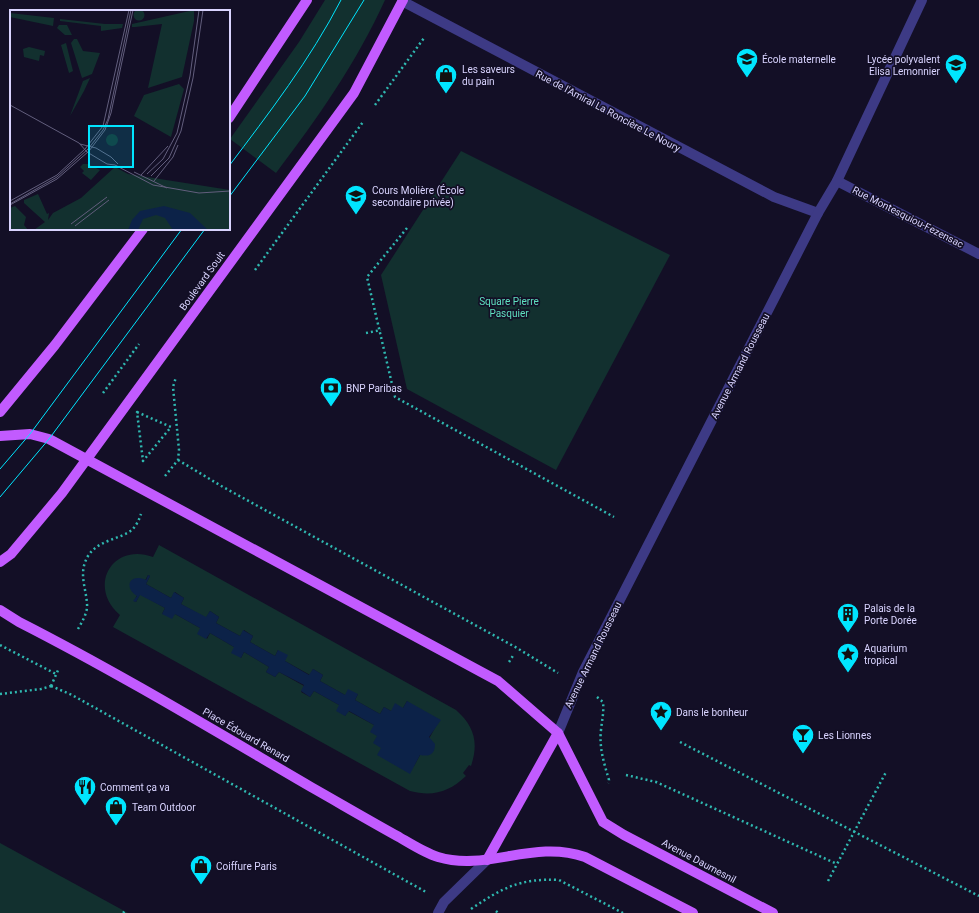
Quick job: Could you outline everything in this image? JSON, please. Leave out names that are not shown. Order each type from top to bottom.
[{"type":"main road","points":[[230,116],[307,0]]},
{"type":"main road","name":"Boulevard Soult","points":[[0,562],[11,554],[62,493],[354,93],[402,1]]},
{"type":"main road","points":[[0,412],[142,230]]},
{"type":"main road","points":[[0,436],[30,434],[49,439],[85,460],[498,681],[558,733],[487,860]]},
{"type":"main road","name":"Place Édouard Renard","points":[[0,610],[409,843],[437,857],[458,862],[487,860],[511,854],[546,851],[574,853],[692,913]]},
{"type":"main road","name":"Avenue Daumesnil","points":[[558,733],[603,822],[773,913]]},
{"type":"street","name":"Avenue Armand Rousseau","points":[[558,733],[583,672],[818,213],[837,181],[922,0]]},
{"type":"street","name":"Rue de l'Amiral La Roncière Le Noury","points":[[402,1],[438,19],[456,31],[774,198],[818,213]]},
{"type":"street","name":"Rue Montesquiou-Fezensac","points":[[837,181],[979,254]]},
{"type":"street","points":[[438,913],[444,902],[487,860]]},
{"type":"path","points":[[373,108],[438,19]]},
{"type":"path","points":[[254,272],[364,121]]},
{"type":"path","points":[[407,228],[367,277],[395,397],[614,517]]},
{"type":"path","points":[[366,333],[380,330]]},
{"type":"path","points":[[103,393],[139,344]]},
{"type":"path","points":[[165,476],[178,460],[179,450],[173,387],[178,372]]},
{"type":"path","points":[[137,412],[171,427],[143,461],[139,426],[137,412]]},
{"type":"path","points":[[178,460],[548,666]]},
{"type":"path","points":[[76,633],[83,621],[88,605],[82,579],[88,556],[102,543],[133,529],[145,508]]},
{"type":"path","points":[[0,645],[56,674]]},
{"type":"path","points":[[507,664],[514,654]]},
{"type":"path","points":[[51,686],[59,669]]},
{"type":"path","points":[[0,694],[40,689],[51,686],[72,695],[420,889]]},
{"type":"path","points":[[599,698],[603,702],[604,712],[601,729],[600,750],[609,780],[607,785]]},
{"type":"path","points":[[680,742],[853,833],[979,896]]},
{"type":"path","points":[[828,881],[886,772]]},
{"type":"path","points":[[626,774],[656,782],[837,864]]},
{"type":"path","points":[[464,912],[505,888],[534,880],[559,880],[623,913]]},
{"type":"green space","points":[[325,0],[385,0],[349,68],[306,132],[276,173],[230,139],[299,42]]},
{"type":"green space","name":"Square Pierre Pasquier","points":[[461,151],[670,255],[556,470],[407,389],[381,275]]},
{"type":"green space","points":[[159,545],[456,710],[471,728],[475,742],[471,766],[469,765],[463,773],[466,776],[453,786],[440,792],[418,793],[410,791],[113,627],[120,615],[110,604],[105,592],[105,580],[109,570],[116,561],[126,556],[138,554],[153,557]],"holes":[[[148,575],[150,576],[146,584],[171,598],[175,592],[184,598],[181,604],[206,618],[210,611],[219,617],[216,623],[240,636],[244,630],[253,636],[250,642],[275,656],[278,650],[285,661],[310,675],[313,669],[323,675],[320,681],[345,695],[358,694],[355,700],[380,714],[384,707],[391,711],[403,708],[407,701],[436,726],[414,766],[377,736],[374,725],[348,711],[345,716],[339,705],[314,691],[310,697],[301,692],[304,686],[279,672],[275,677],[266,672],[269,667],[244,652],[241,658],[234,647],[210,633],[207,639],[200,628],[175,614],[162,614],[165,608],[140,594],[136,602],[134,601]]]},
{"type":"green space","points":[[0,843],[128,913],[0,913]]},
{"type":"water","points":[[148,575],[150,576],[146,584],[171,598],[174,592],[184,598],[181,604],[206,617],[210,611],[219,617],[216,623],[240,636],[243,630],[253,636],[250,642],[275,656],[278,650],[288,655],[285,661],[309,675],[313,669],[323,675],[320,681],[345,695],[348,689],[358,694],[355,700],[380,714],[384,707],[391,711],[395,703],[403,708],[407,701],[441,720],[429,737],[435,744],[433,752],[427,756],[420,755],[410,774],[377,755],[381,748],[373,743],[377,736],[370,732],[374,725],[349,711],[345,716],[336,711],[339,705],[314,691],[310,697],[301,691],[304,685],[279,672],[275,677],[266,672],[269,667],[244,652],[241,658],[231,653],[234,647],[210,633],[206,639],[197,634],[200,628],[175,614],[172,619],[162,614],[165,608],[140,595],[136,602],[133,601],[137,596],[130,589],[130,582],[136,578],[146,580]]},
{"type":"tram line","points":[[230,165],[274,106],[302,65],[316,44],[341,0]]},
{"type":"tram line","points":[[230,196],[305,96],[364,0]]},
{"type":"tram line","points":[[0,469],[30,434],[181,230]]},
{"type":"tram line","points":[[0,497],[49,439],[204,230]]},
{"type":"place","name":"École maternelle","points":[[747,78]]},
{"type":"place","name":"Lycée polyvalent Elisa Lemonnier","points":[[956,84]]},
{"type":"place","name":"Les saveurs du pain","points":[[446,94]]},
{"type":"place","name":"Cours Molière (École secondaire privée)","points":[[356,216]]},
{"type":"place","name":"BNP Paribas","points":[[331,408]]},
{"type":"place","name":"Palais de la Porte Dorée","points":[[848,634]]},
{"type":"place","name":"Aquarium tropical","points":[[848,674]]},
{"type":"place","name":"Dans le bonheur","points":[[661,732]]},
{"type":"place","name":"Les Lionnes","points":[[803,754]]},
{"type":"place","name":"Comment ça va","points":[[85,806]]},
{"type":"place","name":"Team Outdoor","points":[[116,826]]},
{"type":"place","name":"Coiffure Paris","points":[[201,886]]}]
